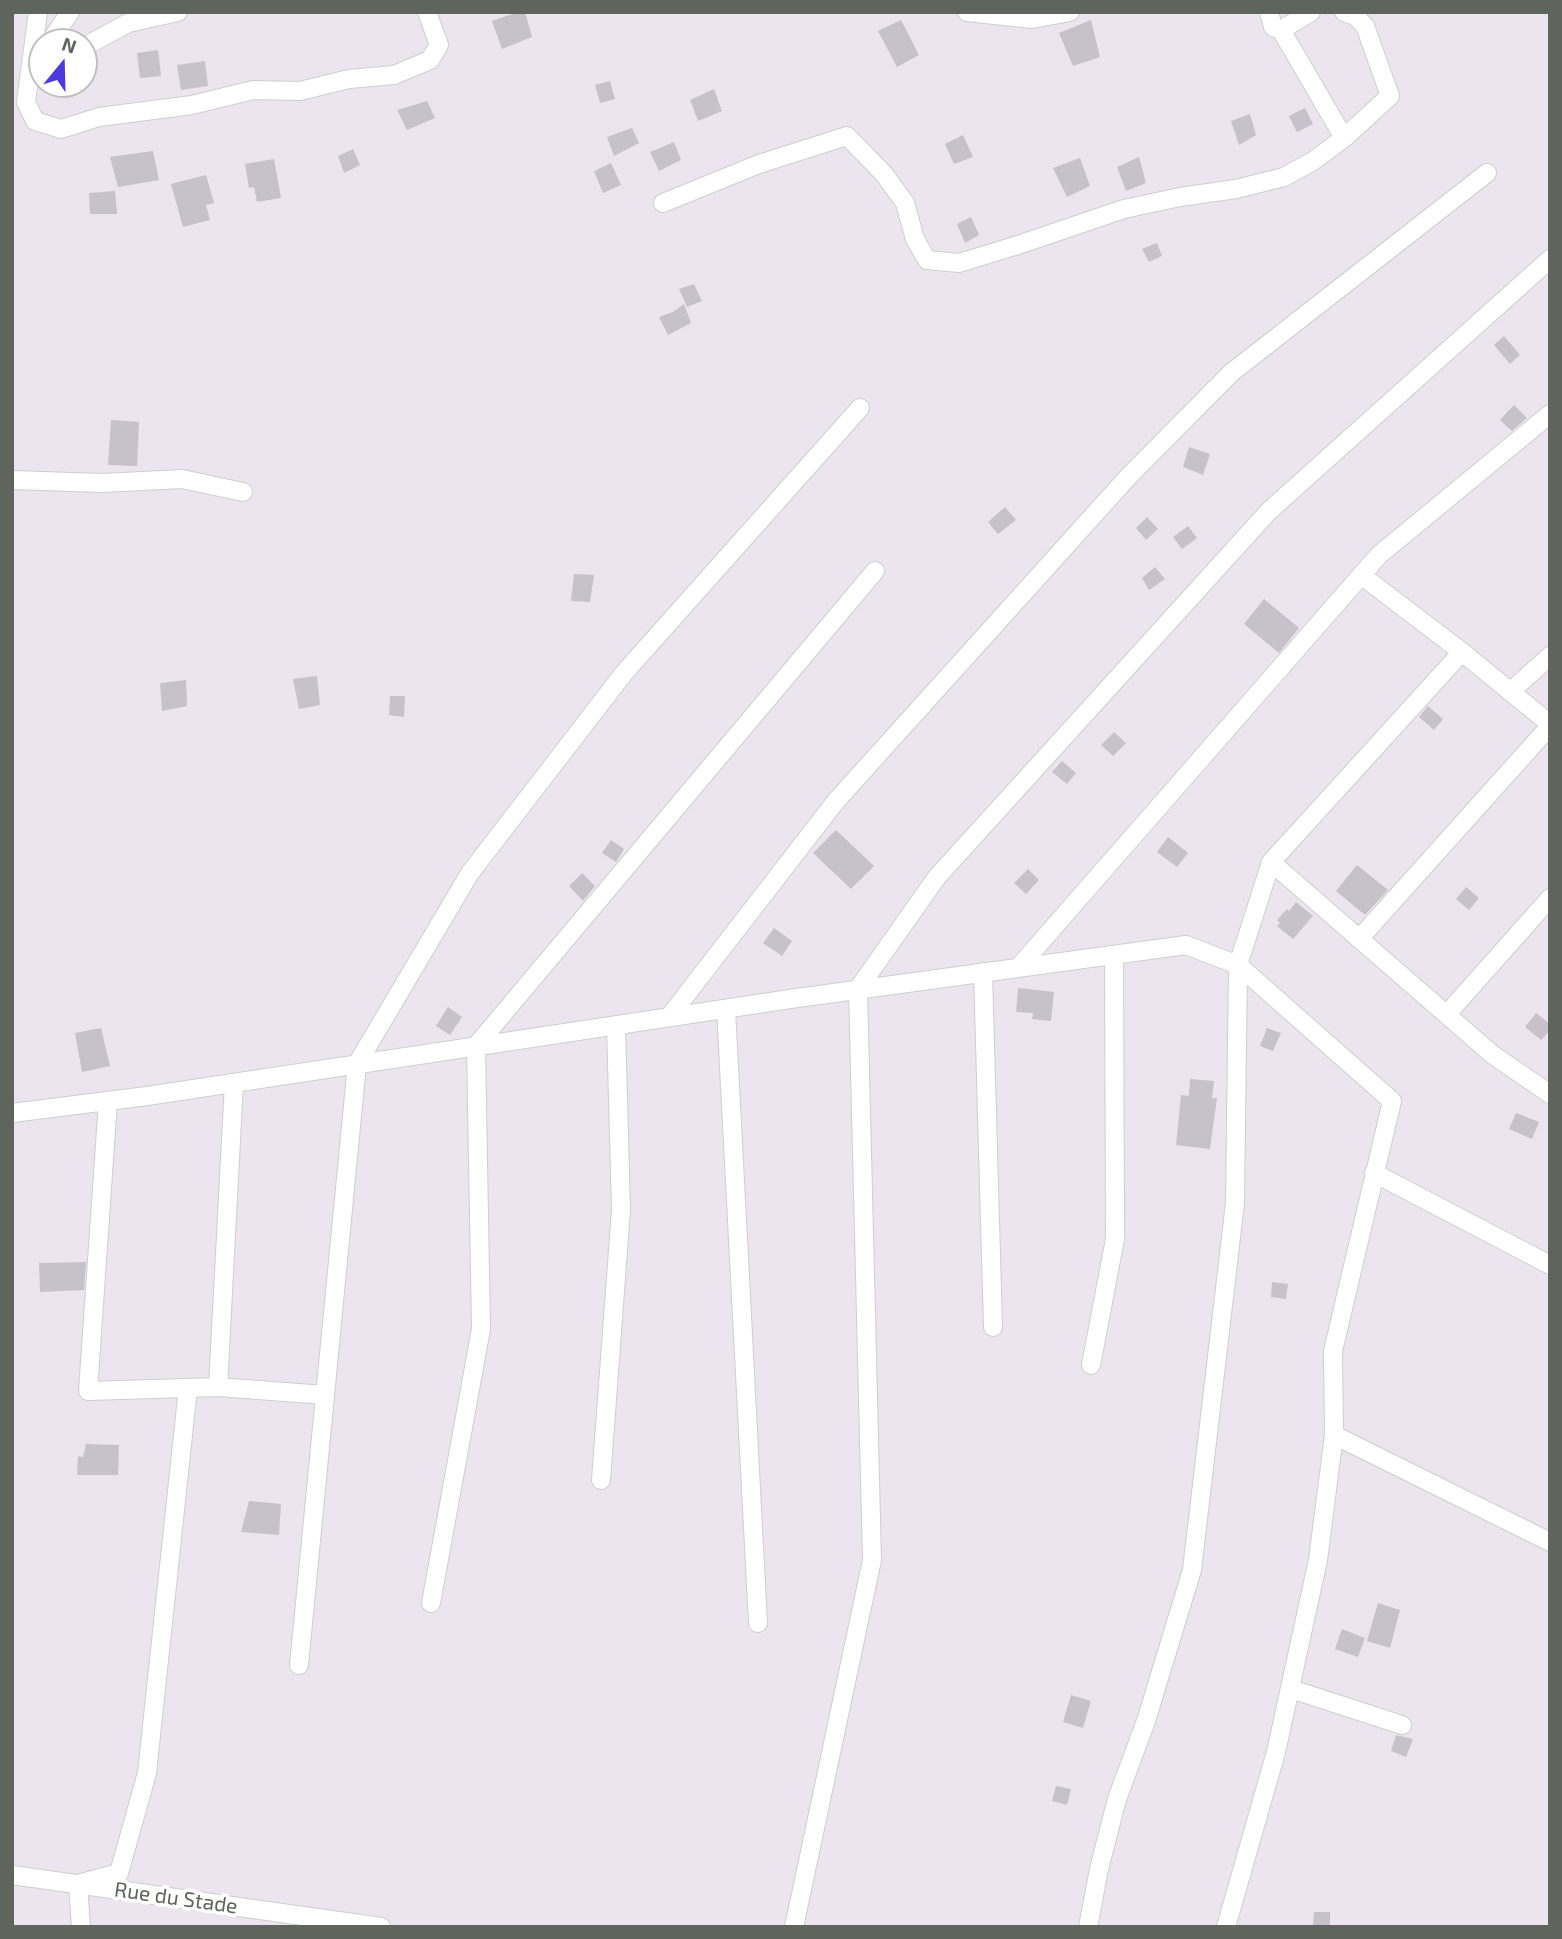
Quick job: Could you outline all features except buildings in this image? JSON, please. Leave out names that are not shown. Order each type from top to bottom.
[{"type":"street","points":[[59,28],[70,12]]},
{"type":"street","points":[[98,39],[128,23],[178,12]]},
{"type":"street","points":[[28,95],[26,102],[35,121],[61,129],[99,117],[192,106],[253,90],[300,90],[349,79],[394,75],[430,60],[439,45],[427,12]]},
{"type":"street","points":[[967,12],[1032,19],[1070,12]]},
{"type":"street","points":[[1269,12],[1273,27],[1281,30],[1344,138]]},
{"type":"street","points":[[1281,30],[1311,12]]},
{"type":"street","points":[[663,203],[759,164],[847,136],[884,174],[905,203],[915,239],[928,260],[959,263],[1124,209],[1236,189],[1284,177],[1313,161],[1344,138],[1390,96],[1365,26],[1355,16],[1344,12]]},
{"type":"street","points":[[12,107],[28,82]]},
{"type":"street","points":[[670,1017],[836,802],[1128,477],[1231,373],[1487,173]]},
{"type":"street","points":[[794,1927],[872,1560],[858,989],[937,877],[1269,511],[1550,260]]},
{"type":"street","points":[[299,1665],[357,1064],[478,863],[624,673],[860,408]]},
{"type":"street","points":[[1018,968],[1379,555],[1550,414]]},
{"type":"street","points":[[12,480],[102,483],[182,479],[243,492]]},
{"type":"street","points":[[431,1602],[481,1329],[476,1046],[875,570]]},
{"type":"street","points":[[1359,939],[1550,725],[1462,652],[1361,575]]},
{"type":"street","points":[[1088,1927],[1117,1799],[1182,1611],[1198,1537],[1235,1203],[1238,965],[1270,862],[1462,652]]},
{"type":"street","points":[[1510,692],[1550,656]]},
{"type":"street","points":[[1270,862],[1493,1055],[1550,1094]]},
{"type":"street","points":[[1447,1014],[1549,901]]},
{"type":"street","points":[[12,1114],[858,989],[1186,945],[1238,965],[1392,1101],[1333,1350],[1334,1435],[1318,1560],[1276,1752],[1226,1927]]},
{"type":"street","points":[[1091,1364],[1115,1239],[1114,955]]},
{"type":"street","points":[[983,972],[993,1326]]},
{"type":"street","points":[[726,1009],[758,1623]]},
{"type":"street","points":[[601,1480],[621,1210],[616,1025]]},
{"type":"street","points":[[218,1387],[234,1083]]},
{"type":"street","points":[[108,1101],[88,1391],[218,1387],[325,1395]]},
{"type":"street","points":[[1374,1173],[1550,1265]]},
{"type":"street","points":[[81,1927],[78,1884],[119,1873],[148,1773],[188,1388]]},
{"type":"street","points":[[1334,1435],[1550,1542]]},
{"type":"street","points":[[1291,1689],[1402,1724]]},
{"type":"street","name":"Rue du Stade","points":[[12,1875],[381,1927]]}]
